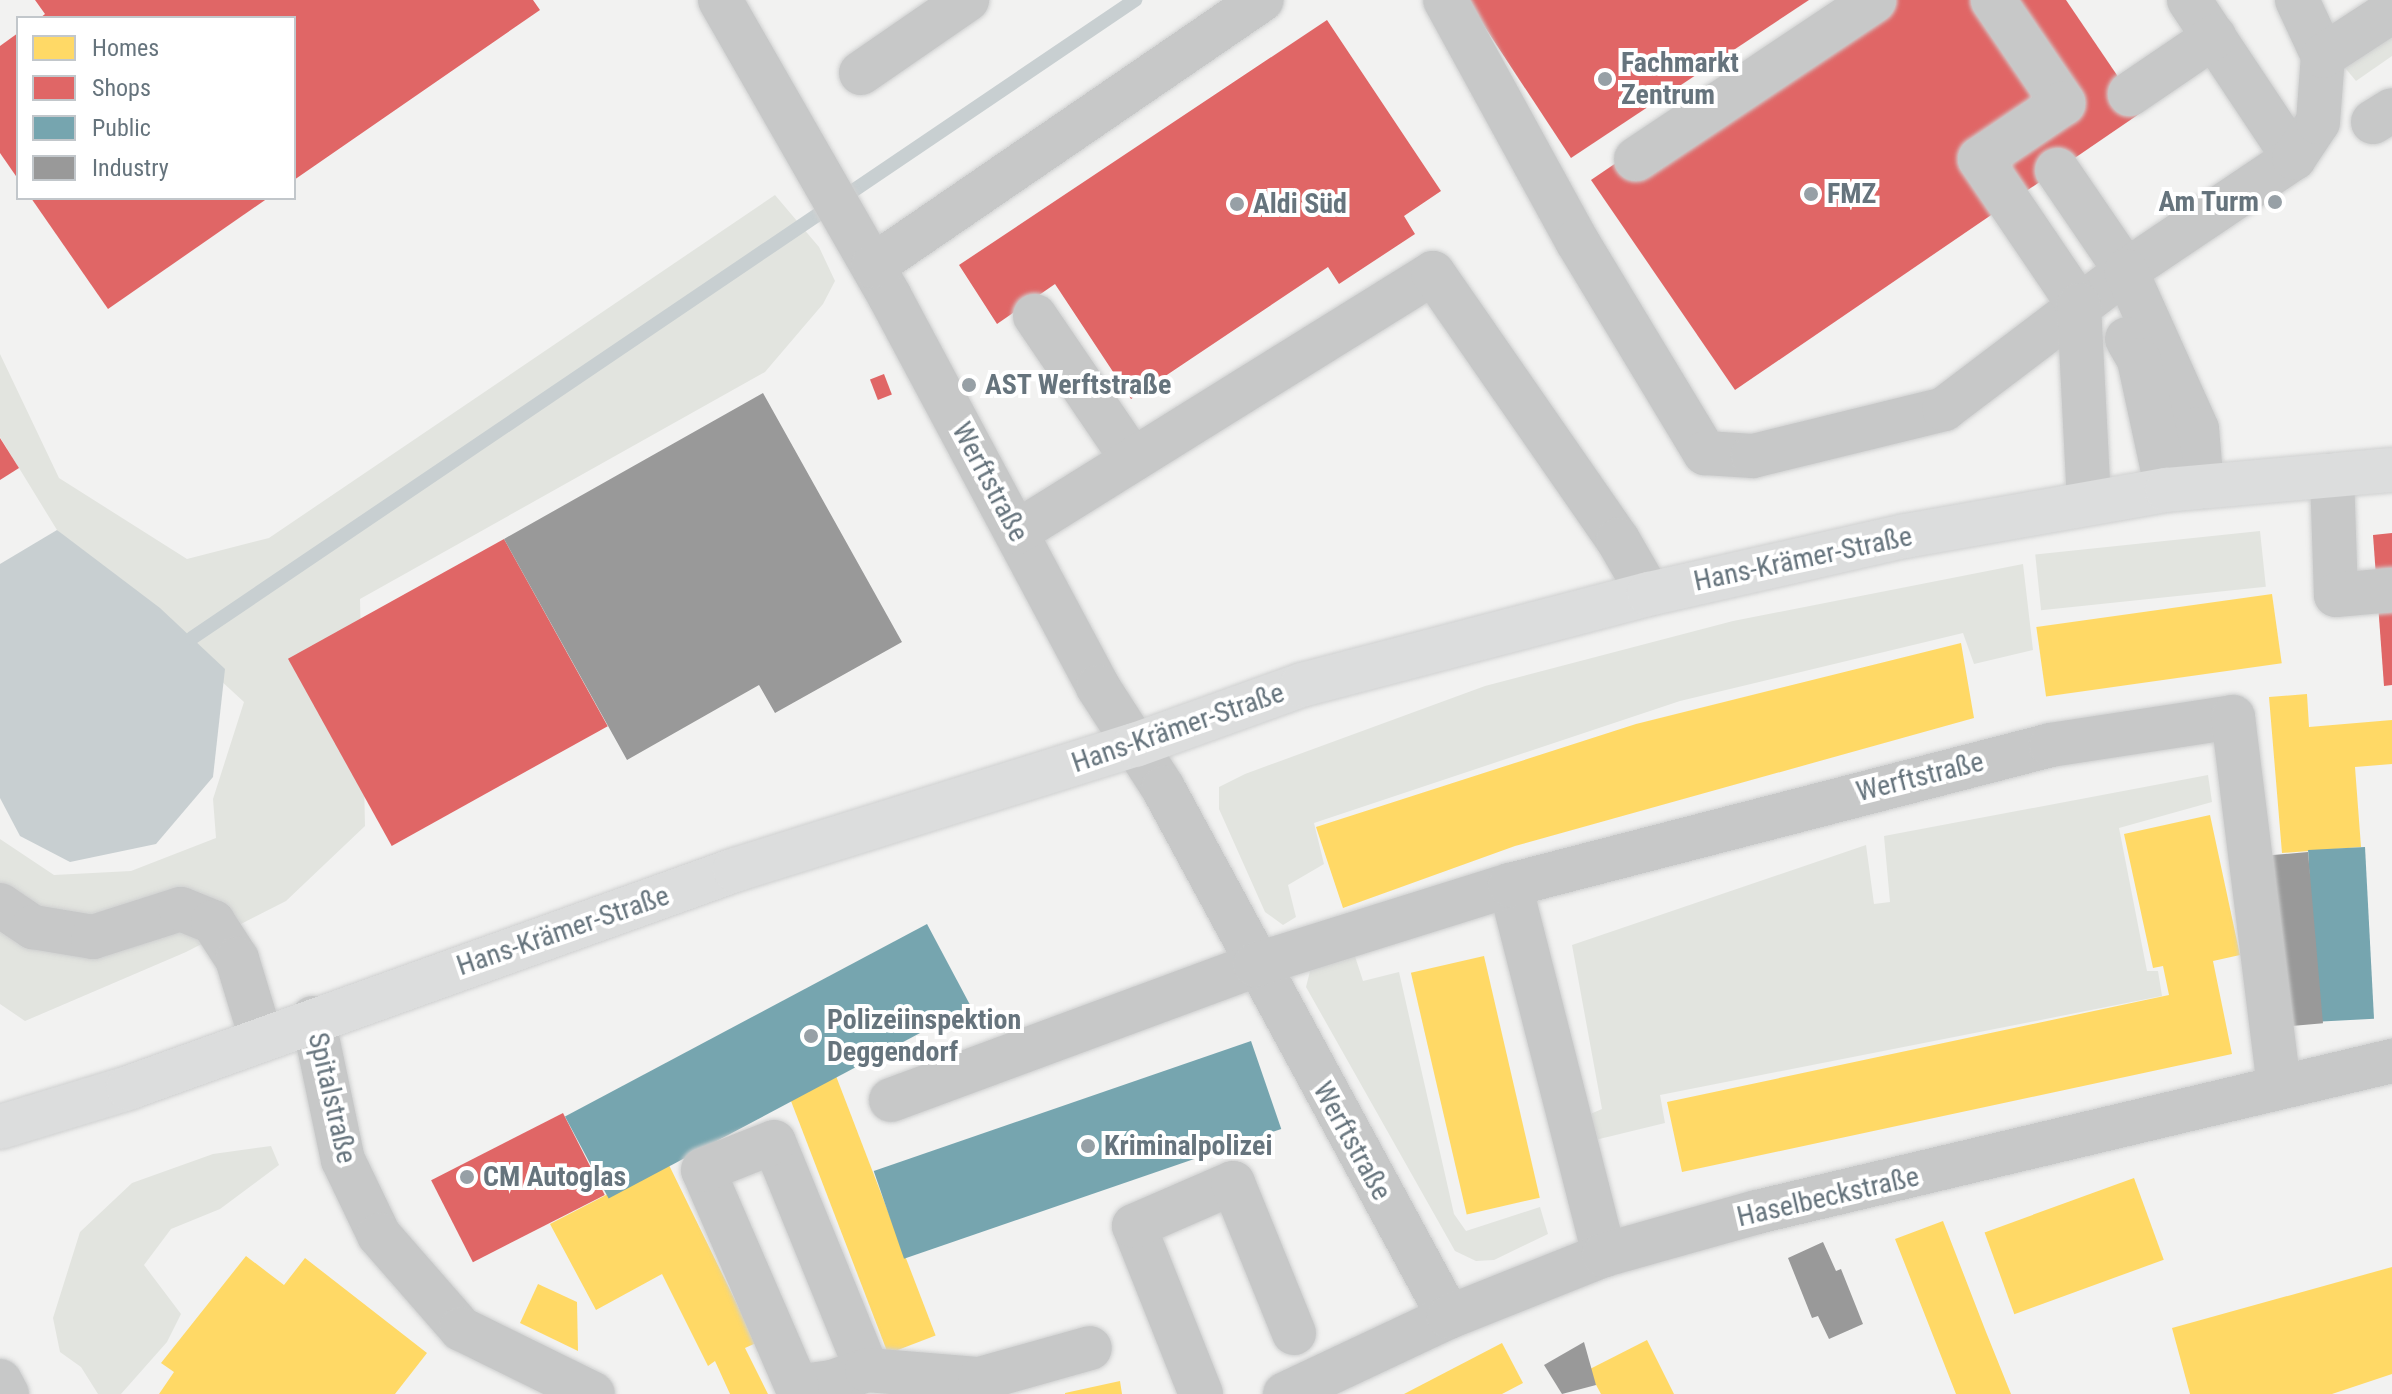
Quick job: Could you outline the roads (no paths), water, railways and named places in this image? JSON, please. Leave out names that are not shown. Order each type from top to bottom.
[{"type":"main road","name":"Hans-Krämer-Straße","points":[[0,1127],[128,1088],[313,1018],[735,870],[1135,745],[1302,685],[1649,594],[2089,501],[2392,470]]},
{"type":"street","name":"Werftstraße","points":[[720,0],[869,260],[1098,687],[1135,745],[1449,1317]]},
{"type":"street","points":[[861,73],[967,0]]},
{"type":"street","points":[[869,260],[1262,0]]},
{"type":"street","points":[[1445,0],[1577,241],[1705,453],[1753,456],[1944,409],[2102,288],[2294,158],[2318,122],[2323,56],[2357,0]]},
{"type":"street","points":[[1636,159],[1874,0]]},
{"type":"street","points":[[1993,0],[2063,103],[1980,159],[2102,288],[2089,501]]},
{"type":"street","points":[[2189,0],[2294,158]]},
{"type":"street","points":[[2297,0],[2323,56]]},
{"type":"street","points":[[2323,56],[2392,11]]},
{"type":"street","points":[[2130,94],[2214,37]]},
{"type":"street","points":[[2057,170],[2102,288],[2139,360],[2184,489]]},
{"type":"street","points":[[1017,532],[1433,273],[1618,540],[1649,594]]},
{"type":"street","points":[[1035,316],[1133,460]]},
{"type":"street","points":[[2332,475],[2336,595],[2392,590]]},
{"type":"street","name":"Werftstraße","points":[[1255,965],[1510,885],[2051,745],[2233,717],[2279,1085]]},
{"type":"street","points":[[1510,885],[1604,1255]]},
{"type":"street","points":[[0,905],[33,927],[93,937],[181,909],[213,922],[237,959],[261,1038]]},
{"type":"street","points":[[891,1100],[1255,965]]},
{"type":"street","name":"Spitalstraße","points":[[313,1018],[343,1160],[379,1235],[461,1329],[593,1394]]},
{"type":"street","name":"Haselbeckstraße","points":[[1285,1394],[1449,1317],[1604,1255],[1757,1212],[1870,1189],[2279,1085],[2392,1061]]},
{"type":"street","points":[[844,1382],[774,1142],[703,1170],[797,1387],[844,1382],[980,1379],[1090,1348]]},
{"type":"street","points":[[1201,1394],[1134,1226],[1233,1183],[1294,1333]]},
{"type":"street","points":[[0,1381],[7,1394]]},
{"type":"waterway","points":[[192,638],[1135,0]]},
{"type":"place","name":"Fachmarkt Zentrum","points":[[1605,79]]},
{"type":"place","name":"FMZ","points":[[1811,194]]},
{"type":"place","name":"Am Turm","points":[[2275,202]]},
{"type":"place","name":"Aldi Süd","points":[[1237,204]]},
{"type":"place","name":"AST Werftstraße","points":[[969,385]]},
{"type":"place","name":"Polizeiinspektion Deggendorf","points":[[811,1036]]},
{"type":"place","name":"Kriminalpolizei","points":[[1088,1146]]},
{"type":"place","name":"CM Autoglas","points":[[467,1177]]}]
